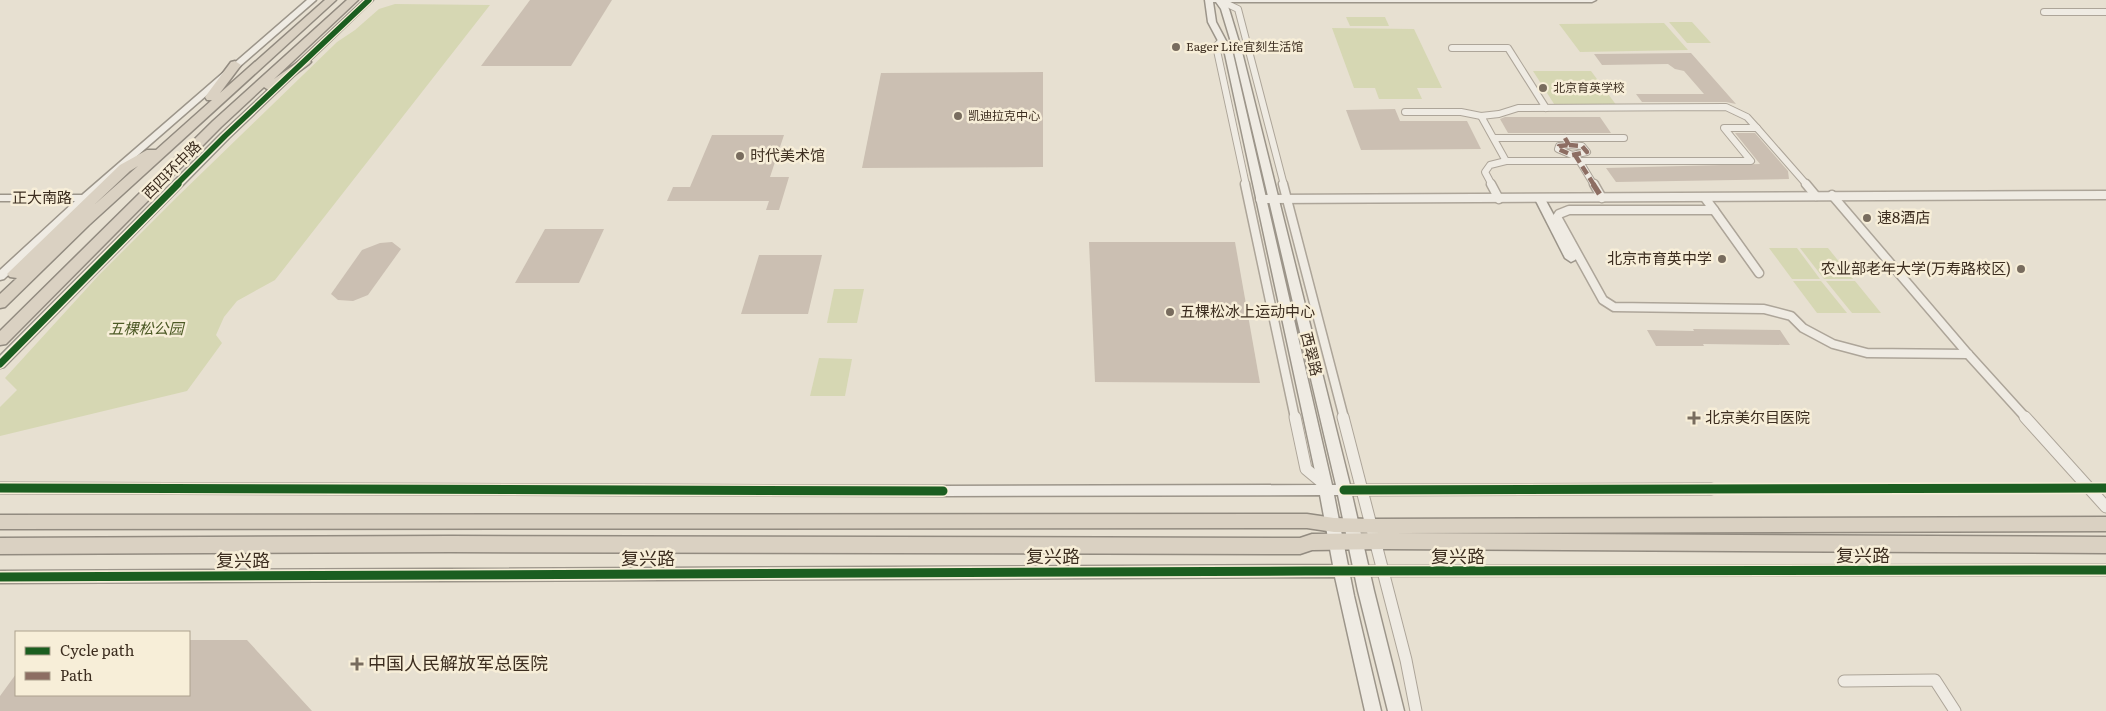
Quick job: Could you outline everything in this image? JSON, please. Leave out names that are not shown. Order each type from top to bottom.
[{"type":"highway","name":"西四环中路","points":[[0,303],[84,222],[331,0]]},
{"type":"highway","name":"西四环中路","points":[[0,340],[217,124],[366,1]]},
{"type":"highway","points":[[217,124],[306,62]]},
{"type":"highway","points":[[190,125],[235,65]]},
{"type":"highway","points":[[0,290],[43,245],[125,168],[169,145]]},
{"type":"highway","name":"复兴路","points":[[0,522],[1307,521],[1345,533]]},
{"type":"highway","name":"复兴路","points":[[0,546],[451,544],[1300,546],[1345,533],[2106,524]]},
{"type":"highway","name":"复兴路","points":[[1373,533],[2106,545]]},
{"type":"street","points":[[0,276],[84,198],[312,0]]},
{"type":"street","points":[[1211,0],[1592,0]]},
{"type":"street","name":"西翠路","points":[[1211,0],[1209,9],[1213,28],[1229,54],[1326,488],[1362,571],[1396,711]]},
{"type":"street","points":[[1219,0],[1238,9],[1406,660],[1416,711]]},
{"type":"street","name":"西翠路","points":[[1219,0],[1225,9],[1238,52],[1344,490],[1345,533],[1342,571],[1373,711]]},
{"type":"street","name":"西四环中路","points":[[0,364],[225,136],[306,62],[366,1]]},
{"type":"street","points":[[2044,12],[2106,12]]},
{"type":"street","points":[[1221,41],[1216,46],[1306,469],[1326,488]]},
{"type":"street","points":[[1452,48],[1508,48],[1546,108]]},
{"type":"street","points":[[1404,112],[1461,112],[1481,116],[1498,114],[1518,108],[1726,107],[1746,117],[1816,196]]},
{"type":"street","points":[[1481,116],[1506,161]]},
{"type":"street","points":[[1499,199],[1485,172],[1490,165],[1506,161],[1577,158],[1751,160],[1724,128],[1757,128]]},
{"type":"street","points":[[1494,138],[1567,141],[1624,138]]},
{"type":"street","points":[[1567,141],[1582,146],[1587,152],[1577,158]]},
{"type":"street","points":[[1567,141],[1558,149],[1563,154],[1577,158],[1602,198]]},
{"type":"street","points":[[1832,195],[1968,354],[2106,507]]},
{"type":"street","points":[[1260,199],[2106,195]]},
{"type":"street","name":"正大南路","points":[[0,198],[84,198]]},
{"type":"street","points":[[1705,198],[1759,273]]},
{"type":"street","points":[[1540,199],[1572,258]]},
{"type":"street","points":[[1714,210],[1569,210],[1559,214],[1557,217],[1603,300],[1614,307],[1764,308],[1791,316],[1803,328],[1833,344],[1867,353],[1968,354]]},
{"type":"street","points":[[0,488],[1326,488],[1362,491],[1711,490]]},
{"type":"street","name":"复兴路","points":[[0,577],[1342,571],[2106,570]]},
{"type":"street","points":[[1844,681],[1935,680],[1956,711]]},
{"type":"green space","name":"五棵松公园","points":[[395,4],[490,5],[275,280],[237,301],[224,317],[216,335],[222,343],[187,391],[0,436],[0,407],[17,390],[5,378],[99,275],[337,42],[355,30],[379,9]]},
{"type":"green space","points":[[1346,17],[1385,17],[1389,26],[1350,26]]},
{"type":"green space","points":[[1669,22],[1692,22],[1711,43],[1687,43]]},
{"type":"green space","points":[[1664,23],[1688,50],[1580,52],[1559,24]]},
{"type":"green space","points":[[1332,28],[1414,29],[1442,88],[1417,88],[1422,99],[1379,99],[1375,88],[1354,88]]},
{"type":"green space","points":[[1533,71],[1591,71],[1617,106],[1556,107]]},
{"type":"green space","points":[[1769,248],[1797,248],[1820,279],[1792,279]]},
{"type":"green space","points":[[1800,248],[1828,248],[1853,279],[1824,279]]},
{"type":"green space","points":[[1793,281],[1821,281],[1847,313],[1817,313]]},
{"type":"green space","points":[[1826,281],[1855,281],[1881,313],[1852,313]]},
{"type":"green space","points":[[834,289],[864,289],[857,323],[827,323]]},
{"type":"green space","points":[[819,358],[852,359],[845,396],[810,396]]},
{"type":"building","points":[[530,0],[612,0],[571,66],[481,66]]},
{"type":"building","points":[[1691,53],[1736,104],[1726,102],[1642,102],[1636,94],[1704,94],[1684,71],[1675,69],[1668,64],[1602,65],[1594,54]]},
{"type":"building","name":"凯迪拉克中心","points":[[1043,72],[1043,167],[862,168],[881,73]]},
{"type":"building","points":[[1395,109],[1400,121],[1467,121],[1481,149],[1361,150],[1346,110]]},
{"type":"building","points":[[1505,117],[1600,117],[1611,133],[1508,133],[1500,119]]},
{"type":"building","points":[[1735,133],[1755,133],[1788,171],[1789,179],[1616,182],[1606,168],[1760,164]]},
{"type":"building","name":"时代美术馆","points":[[712,135],[784,135],[770,177],[789,177],[779,210],[766,210],[769,201],[667,201],[673,187],[690,187]]},
{"type":"building","points":[[545,229],[604,229],[579,283],[515,283]]},
{"type":"building","points":[[392,242],[401,249],[368,295],[353,301],[338,300],[331,294],[362,250],[380,243]]},
{"type":"building","name":"五棵松冰上运动中心","points":[[1089,242],[1235,242],[1260,383],[1095,382]]},
{"type":"building","points":[[759,255],[822,255],[808,314],[741,314]]},
{"type":"building","points":[[1693,329],[1780,330],[1790,345],[1703,344],[1704,346],[1656,346],[1647,330],[1694,331]]},
{"type":"building","points":[[190,640],[247,640],[312,711],[0,711],[0,696],[15,675],[15,696],[190,696]]},
{"type":"marked path","points":[[1565,138],[1569,145],[1559,146],[1558,149],[1564,153],[1580,155],[1587,152],[1582,146],[1569,145]]},
{"type":"marked path","points":[[1575,155],[1602,198]]},
{"type":"cycle path","points":[[0,364],[225,136],[369,0]]},
{"type":"cycle path","points":[[0,488],[943,491]]},
{"type":"cycle path","points":[[1344,490],[2106,488]]},
{"type":"cycle path","points":[[0,577],[1305,571],[2106,570]]},
{"type":"place","name":"Eager Life宜刻生活馆","points":[[1176,47]]},
{"type":"place","name":"北京育英学校","points":[[1543,88]]},
{"type":"place","name":"凯迪拉克中心","points":[[958,116]]},
{"type":"place","name":"时代美术馆","points":[[740,156]]},
{"type":"place","name":"速8酒店","points":[[1867,218]]},
{"type":"place","name":"北京市育英中学","points":[[1722,259]]},
{"type":"place","name":"农业部老年大学(万寿路校区)","points":[[2021,269]]},
{"type":"place","name":"五棵松冰上运动中心","points":[[1170,312]]},
{"type":"place","name":"北京美尔目医院","points":[[1694,418]]},
{"type":"place","name":"中国人民解放军总医院","points":[[357,664]]}]
